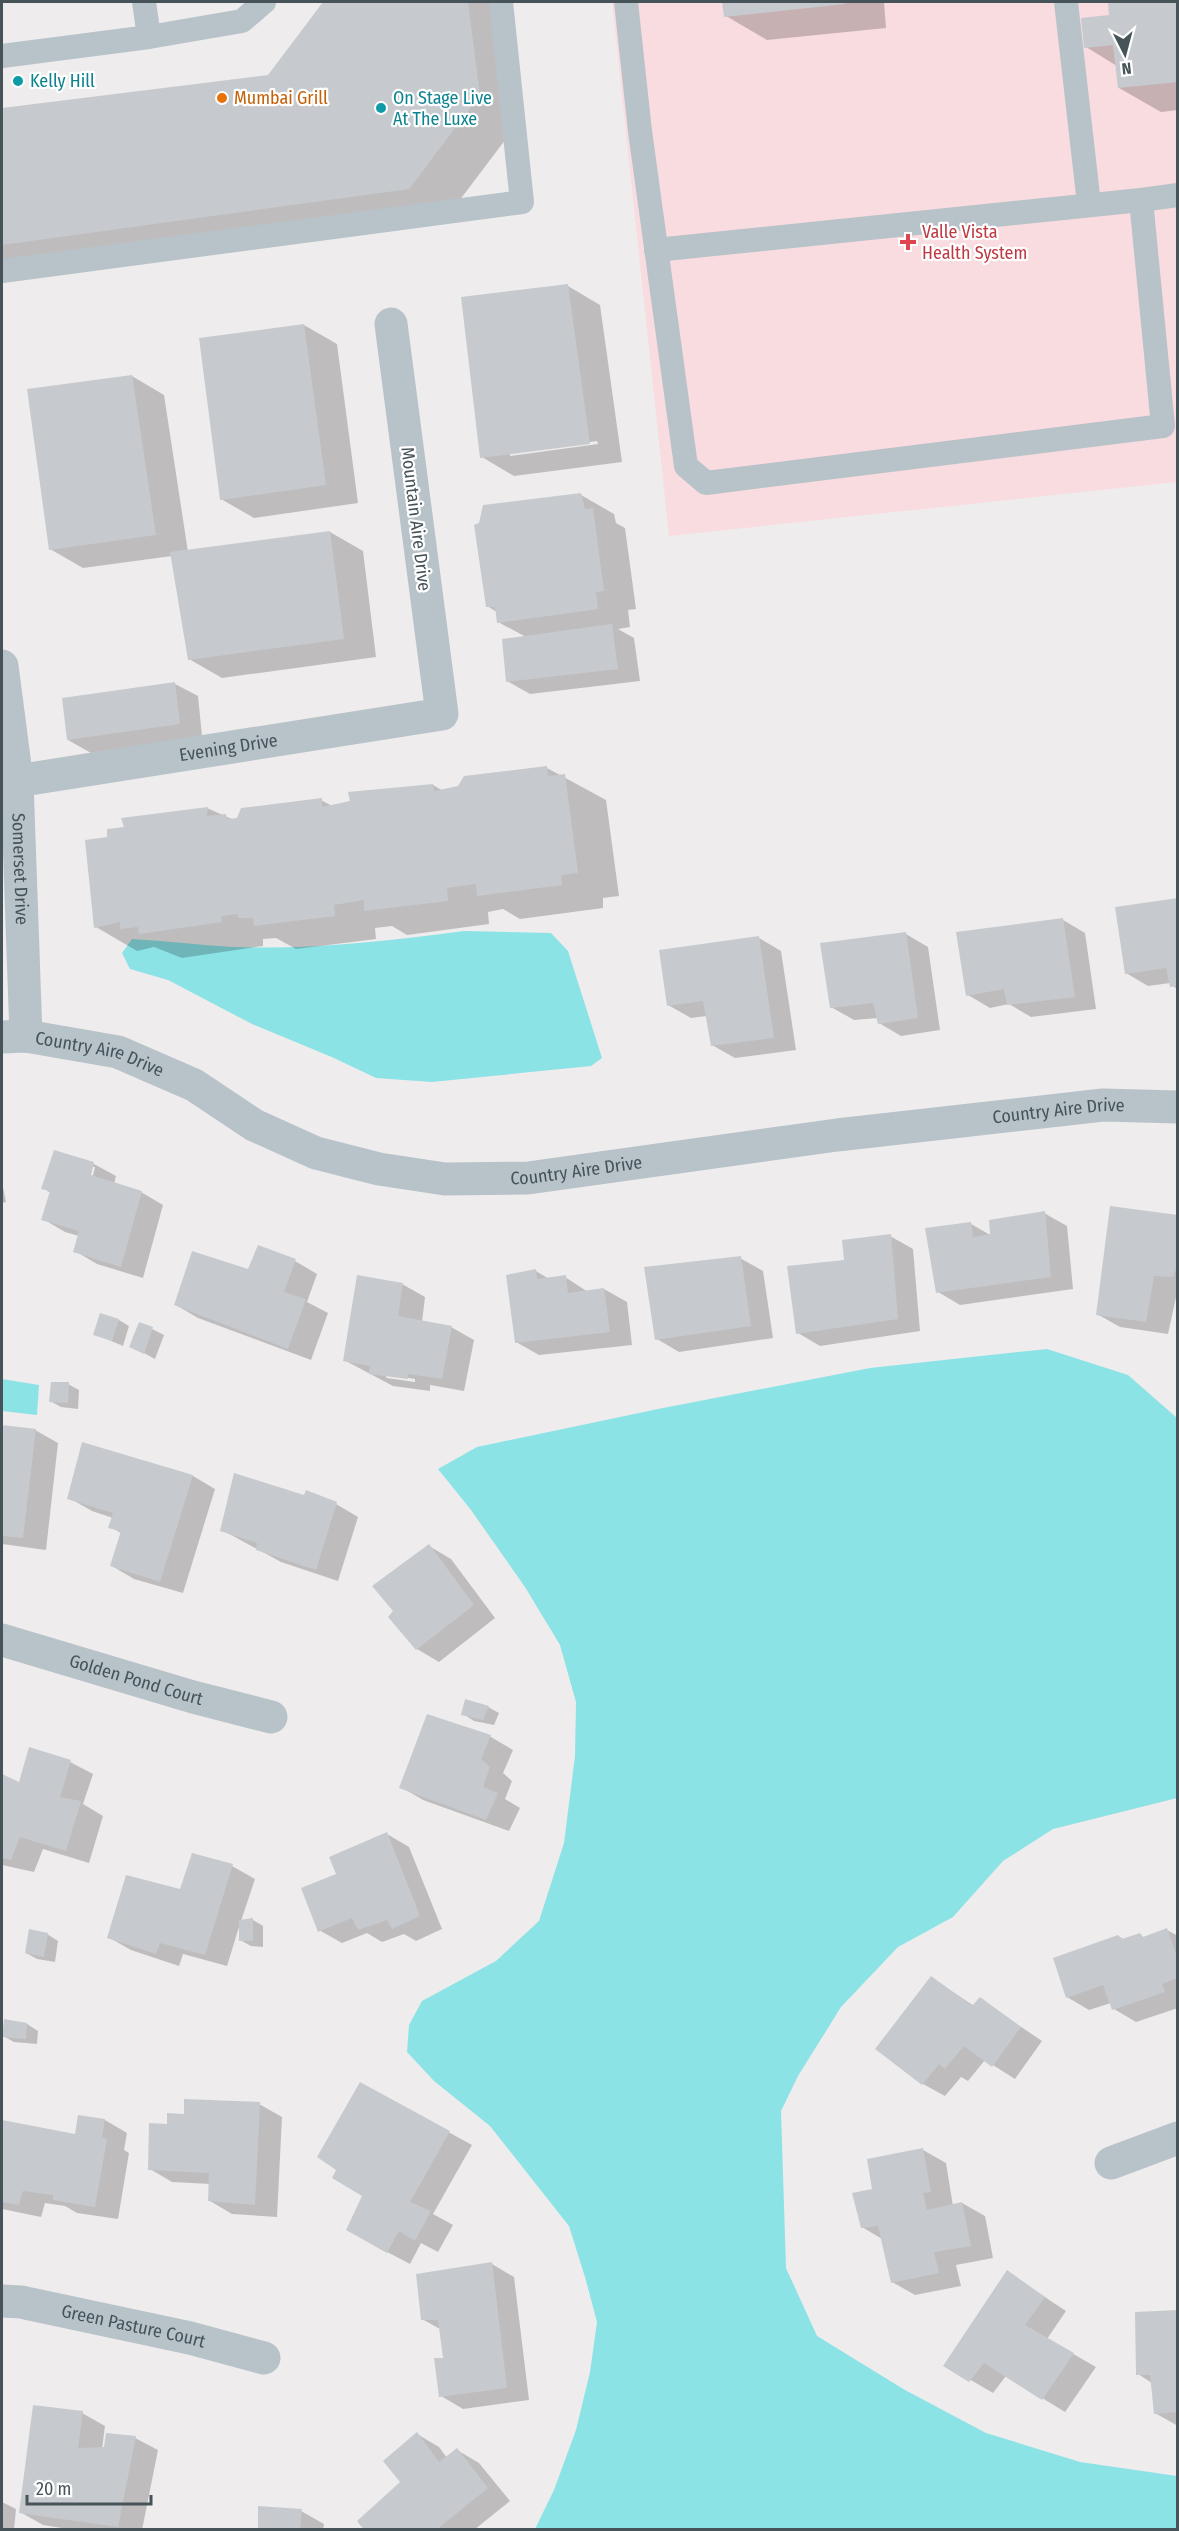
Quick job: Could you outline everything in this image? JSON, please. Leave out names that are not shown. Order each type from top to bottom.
[{"type":"street","name":"Mountain Aire Drive","points":[[391,324],[442,714]]},
{"type":"street","name":"Somerset Drive","points":[[2,666],[17,781],[14,1037]]},
{"type":"street","name":"Evening Drive","points":[[17,781],[442,714]]},
{"type":"street","name":"Country Aire Drive","points":[[14,1037],[118,1052],[194,1085],[254,1125],[316,1153],[379,1169],[445,1179],[528,1178],[837,1135],[1103,1105],[1178,1107]]},
{"type":"street","name":"Golden Pond Court","points":[[2,1640],[193,1697],[271,1717]]},
{"type":"street","points":[[1111,2163],[1178,2138]]},
{"type":"street","name":"Green Pasture Court","points":[[2,2301],[21,2302],[179,2336],[264,2358]]},
{"type":"lane","points":[[144,2],[149,37]]},
{"type":"lane","points":[[2,56],[149,37],[242,21],[264,2]]},
{"type":"lane","points":[[2,271],[522,202],[501,2]]},
{"type":"lane","points":[[626,2],[656,250],[686,466],[706,483],[1171,426],[1141,200]]},
{"type":"lane","points":[[1066,2],[1089,204]]},
{"type":"lane","points":[[656,250],[1178,195]]},
{"type":"shaded area","name":"Valle Vista Health System","points":[[612,2],[1177,2],[1177,482],[669,536]]},
{"type":"water","points":[[464,931],[551,933],[568,951],[602,1058],[591,1066],[432,1082],[376,1078],[252,1024],[168,980],[130,969],[122,953],[132,939],[263,948],[321,946]]},
{"type":"water","points":[[1047,1349],[1128,1375],[1177,1418],[1177,1798],[1053,1829],[1003,1861],[953,1917],[898,1947],[841,2007],[798,2076],[781,2111],[786,2268],[817,2336],[905,2390],[986,2433],[1080,2462],[1177,2476],[1177,2529],[535,2529],[554,2490],[576,2430],[590,2372],[597,2322],[585,2277],[569,2226],[490,2126],[434,2081],[407,2052],[409,2025],[422,2001],[496,1961],[539,1921],[564,1843],[575,1756],[576,1702],[560,1645],[525,1587],[471,1510],[438,1469],[477,1447],[658,1409],[870,1368]]},
{"type":"water","points":[[2,1379],[39,1385],[37,1415],[2,1411]]},
{"type":"building","points":[[323,2],[468,2],[480,95],[409,189],[2,245],[2,108],[268,75]]},
{"type":"building","points":[[722,2],[845,2],[845,4],[724,17]]},
{"type":"building","points":[[1108,2],[1178,2],[1178,82],[1118,88],[1113,45],[1084,48],[1081,18],[1109,15]]},
{"type":"building","points":[[568,284],[590,444],[480,458],[461,297]]},
{"type":"building","points":[[304,324],[326,485],[220,500],[199,338]]},
{"type":"building","points":[[132,375],[156,535],[49,550],[27,389]]},
{"type":"building","points":[[581,493],[585,509],[593,508],[604,591],[596,592],[598,609],[497,623],[495,607],[486,607],[474,525],[479,523],[483,505]]},
{"type":"building","points":[[330,531],[344,639],[188,660],[170,552]]},
{"type":"building","points":[[612,624],[618,669],[506,682],[502,639]]},
{"type":"building","points":[[175,682],[180,724],[67,740],[62,698]]},
{"type":"building","points":[[547,766],[548,776],[565,774],[578,873],[561,875],[562,885],[477,896],[476,884],[447,888],[448,901],[364,911],[364,900],[334,905],[335,916],[254,926],[253,918],[238,918],[238,914],[221,916],[222,922],[139,934],[138,927],[120,929],[120,922],[94,928],[85,840],[107,837],[107,829],[124,827],[121,818],[208,807],[207,816],[226,814],[227,819],[237,818],[241,808],[322,798],[322,807],[350,801],[348,792],[433,784],[434,791],[458,786],[464,776]]},
{"type":"building","points":[[1178,898],[1178,986],[1170,987],[1166,968],[1125,974],[1115,907]]},
{"type":"building","points":[[1063,918],[1075,997],[1007,1005],[1004,989],[966,996],[956,932]]},
{"type":"building","points":[[906,932],[918,1018],[878,1024],[873,1003],[830,1008],[820,943]]},
{"type":"building","points":[[759,936],[774,1038],[711,1046],[703,1001],[667,1006],[659,950]]},
{"type":"building","points":[[54,1150],[94,1162],[91,1175],[142,1191],[121,1267],[73,1252],[79,1231],[41,1220],[50,1191],[41,1189]]},
{"type":"building","points":[[1110,1206],[1178,1215],[1178,1264],[1173,1277],[1154,1276],[1146,1322],[1096,1315]]},
{"type":"building","points":[[1045,1211],[1051,1277],[936,1293],[925,1228],[971,1222],[973,1237],[990,1234],[989,1220]]},
{"type":"building","points":[[891,1234],[898,1319],[796,1334],[787,1266],[844,1260],[842,1240]]},
{"type":"building","points":[[258,1245],[296,1259],[284,1292],[306,1299],[288,1349],[174,1305],[192,1251],[248,1269]]},
{"type":"building","points":[[741,1256],[751,1326],[655,1340],[644,1267]]},
{"type":"building","points":[[536,1269],[537,1279],[566,1275],[568,1293],[604,1288],[610,1332],[515,1343],[506,1275]]},
{"type":"building","points":[[357,1275],[403,1283],[398,1316],[452,1326],[442,1379],[408,1374],[408,1379],[369,1374],[370,1366],[343,1361]]},
{"type":"building","points":[[100,1313],[119,1319],[112,1341],[93,1335]]},
{"type":"building","points":[[139,1322],[153,1327],[144,1354],[129,1347]]},
{"type":"building","points":[[51,1382],[69,1382],[68,1403],[49,1402]]},
{"type":"building","points":[[2,1425],[36,1429],[23,1538],[2,1536]]},
{"type":"building","points":[[82,1442],[193,1475],[160,1582],[110,1566],[121,1531],[108,1528],[113,1513],[67,1499]]},
{"type":"building","points":[[234,1473],[304,1495],[306,1490],[337,1502],[316,1570],[256,1550],[257,1543],[220,1531]]},
{"type":"building","points":[[429,1544],[474,1605],[416,1650],[388,1617],[393,1611],[372,1586]]},
{"type":"building","points":[[465,1699],[489,1706],[483,1720],[461,1715]]},
{"type":"building","points":[[427,1714],[491,1735],[481,1759],[490,1767],[483,1787],[498,1793],[486,1820],[399,1788]]},
{"type":"building","points":[[29,1747],[71,1760],[60,1797],[81,1801],[66,1851],[20,1837],[11,1860],[2,1858],[2,1774],[19,1782]]},
{"type":"building","points":[[387,1832],[420,1916],[392,1929],[387,1920],[358,1930],[352,1918],[318,1932],[301,1888],[336,1874],[329,1857]]},
{"type":"building","points":[[192,1853],[233,1864],[205,1955],[160,1943],[156,1954],[107,1938],[126,1875],[180,1889]]},
{"type":"building","points":[[253,1918],[253,1941],[239,1941],[239,1920]]},
{"type":"building","points":[[1167,1928],[1178,1960],[1178,1978],[1162,1984],[1165,1992],[1112,2010],[1103,1985],[1066,1998],[1053,1958],[1118,1935],[1122,1939],[1140,1933],[1143,1937]]},
{"type":"building","points":[[29,1929],[48,1933],[44,1957],[25,1953]]},
{"type":"building","points":[[931,1976],[972,2006],[980,1997],[1021,2027],[992,2067],[964,2046],[945,2069],[939,2064],[922,2085],[875,2049]]},
{"type":"building","points":[[4,2019],[27,2023],[26,2039],[2,2037]]},
{"type":"building","points":[[360,2082],[450,2131],[410,2202],[431,2211],[415,2241],[399,2231],[387,2253],[346,2230],[362,2196],[332,2178],[336,2170],[317,2157]]},
{"type":"building","points":[[184,2099],[260,2102],[255,2205],[208,2201],[209,2173],[148,2170],[149,2123],[167,2124],[167,2113],[184,2114]]},
{"type":"building","points":[[78,2115],[105,2119],[102,2137],[107,2139],[95,2207],[53,2200],[53,2195],[23,2191],[19,2205],[2,2202],[2,2120],[75,2134]]},
{"type":"building","points":[[923,2148],[931,2192],[923,2193],[927,2210],[962,2202],[971,2246],[934,2252],[939,2273],[891,2283],[878,2226],[861,2228],[852,2193],[872,2189],[867,2159]]},
{"type":"building","points":[[492,2262],[507,2388],[439,2397],[434,2358],[443,2358],[438,2320],[421,2320],[416,2274]]},
{"type":"building","points":[[1007,2270],[1045,2297],[1025,2325],[1074,2353],[1042,2400],[984,2363],[969,2382],[943,2366]]},
{"type":"building","points":[[1178,2310],[1178,2412],[1154,2414],[1150,2375],[1136,2375],[1135,2312]]},
{"type":"building","points":[[33,2405],[83,2411],[78,2448],[104,2447],[106,2433],[136,2436],[118,2527],[19,2513]]},
{"type":"building","points":[[417,2432],[439,2462],[457,2448],[488,2488],[436,2530],[364,2530],[357,2521],[400,2482],[383,2461]]},
{"type":"building","points":[[258,2506],[302,2509],[300,2530],[258,2530]]},
{"type":"place","name":"Kelly Hill","points":[[18,81]]},
{"type":"place","name":"Mumbai Grill","points":[[222,98]]},
{"type":"place","name":"On Stage Live At The Luxe","points":[[381,108]]},
{"type":"place","name":"Valle Vista Health System","points":[[908,242]]}]
